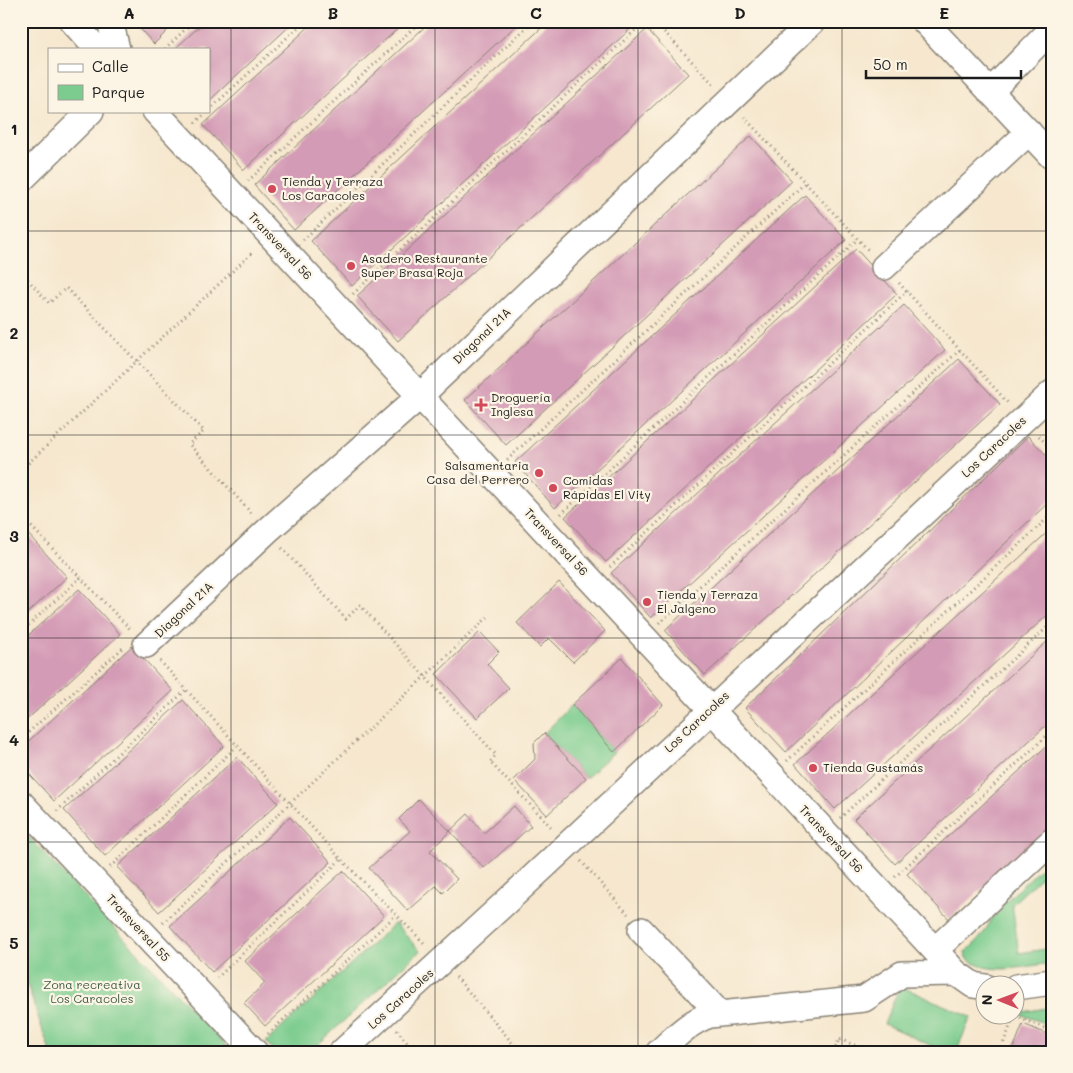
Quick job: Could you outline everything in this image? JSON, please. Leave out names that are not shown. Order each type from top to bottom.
[{"type":"street","points":[[72,21],[96,48]]},
{"type":"street","points":[[110,21],[117,48]]},
{"type":"street","name":"Diagonal 21A","points":[[138,643],[420,396],[728,100],[813,21]]},
{"type":"street","points":[[924,21],[1052,156]]},
{"type":"street","points":[[990,92],[1052,29]]},
{"type":"street","points":[[21,180],[90,112]]},
{"type":"street","name":"Transversal 56","points":[[156,112],[956,974]]},
{"type":"street","points":[[884,267],[1029,132]]},
{"type":"street","name":"Los Caracoles","points":[[342,1052],[1052,393]]},
{"type":"street","name":"Transversal 55","points":[[21,803],[254,1050]]},
{"type":"street","points":[[934,950],[1052,841]]},
{"type":"street","points":[[641,930],[720,1014]]},
{"type":"street","points":[[658,1052],[700,1018],[720,1014],[864,999],[902,974],[956,974],[976,985]]},
{"type":"street","points":[[1026,986],[1052,982]]},
{"type":"path","points":[[166,48],[194,21]]},
{"type":"path","points":[[210,109],[305,21]]},
{"type":"path","points":[[233,195],[421,21]]},
{"type":"path","points":[[288,254],[533,21]]},
{"type":"path","points":[[338,308],[645,21]]},
{"type":"path","points":[[654,21],[962,350],[1024,420]]},
{"type":"path","points":[[492,474],[805,183]]},
{"type":"path","points":[[21,470],[270,235]]},
{"type":"path","points":[[544,530],[858,239]]},
{"type":"path","points":[[21,272],[49,303],[66,288],[204,430],[189,444],[346,619],[360,605],[496,755],[490,762],[567,845],[641,930]]},
{"type":"path","points":[[593,582],[907,291]]},
{"type":"path","points":[[644,637],[962,350]]},
{"type":"path","points":[[772,775],[1052,514]]},
{"type":"path","points":[[21,527],[27,522]]},
{"type":"path","points":[[21,632],[81,577]]},
{"type":"path","points":[[148,938],[488,617]]},
{"type":"path","points":[[825,832],[1052,623]]},
{"type":"path","points":[[21,739],[138,643]]},
{"type":"path","points":[[42,825],[186,690]]},
{"type":"path","points":[[880,891],[1052,731]]},
{"type":"path","points":[[95,881],[238,746]]},
{"type":"path","points":[[291,803],[341,859],[442,961],[520,1052]]},
{"type":"path","points":[[200,994],[341,859]]},
{"type":"path","points":[[254,1050],[396,915]]},
{"type":"path","points":[[1000,1052],[1014,1016],[1052,1031]]},
{"type":"path","points":[[834,1052],[839,1039],[872,1052]]},
{"type":"green space","points":[[572,705],[614,752],[586,778],[544,733]]},
{"type":"green space","name":"Zona recreativa Los Caracoles","points":[[21,829],[232,1052],[50,1052],[26,981],[21,982]]},
{"type":"green space","points":[[1052,857],[1052,867],[1012,904],[1019,953],[1052,948],[1052,963],[996,969],[975,964],[966,958],[965,952],[980,938],[1003,904]]},
{"type":"green space","points":[[395,923],[420,951],[310,1052],[275,1052],[266,1042]]},
{"type":"green space","points":[[900,986],[971,1017],[956,1052],[945,1052],[884,1024]]},
{"type":"green space","points":[[1052,1007],[1052,1026],[1026,1016],[1026,1011]]},
{"type":"building","points":[[133,21],[177,21],[154,44]]},
{"type":"building","points":[[205,21],[295,21],[210,100],[210,48],[176,48]]},
{"type":"building","points":[[315,21],[406,21],[244,170],[203,125]]},
{"type":"building","points":[[431,21],[521,21],[294,230],[254,185]]},
{"type":"building","points":[[549,21],[639,21],[352,286],[311,241]]},
{"type":"building","points":[[647,29],[688,74],[398,341],[357,296]]},
{"type":"building","points":[[751,136],[792,181],[506,445],[465,400]]},
{"type":"building","points":[[805,195],[846,240],[555,508],[515,462]]},
{"type":"building","points":[[856,249],[897,294],[606,562],[565,517]]},
{"type":"building","points":[[904,305],[945,350],[651,618],[611,573]]},
{"type":"building","points":[[959,359],[1000,404],[705,675],[665,630]]},
{"type":"building","points":[[1028,436],[1052,461],[1052,499],[786,752],[745,708]]},
{"type":"building","points":[[1052,528],[1052,611],[835,809],[795,764]]},
{"type":"building","points":[[26,532],[67,577],[21,619],[21,536]]},
{"type":"building","points":[[559,582],[605,631],[573,662],[549,638],[540,647],[517,623]]},
{"type":"building","points":[[79,589],[120,634],[21,725],[21,642]]},
{"type":"building","points":[[480,632],[499,652],[487,664],[509,688],[477,718],[436,674]]},
{"type":"building","points":[[1052,637],[1052,720],[895,864],[854,819]]},
{"type":"building","points":[[132,646],[173,691],[54,801],[21,765],[21,748]]},
{"type":"building","points":[[622,658],[663,705],[614,752],[572,705]]},
{"type":"building","points":[[183,700],[224,746],[105,856],[64,810]]},
{"type":"building","points":[[544,733],[586,778],[547,815],[514,780],[535,759],[534,743]]},
{"type":"building","points":[[1052,741],[1052,825],[949,919],[907,874]]},
{"type":"building","points":[[237,757],[278,803],[159,912],[117,867]]},
{"type":"building","points":[[419,799],[450,831],[430,851],[457,879],[443,893],[436,886],[408,911],[369,868],[410,831],[399,819]]},
{"type":"building","points":[[514,806],[531,826],[484,868],[450,831],[468,814],[484,833]]},
{"type":"building","points":[[290,817],[331,862],[212,972],[170,926]]},
{"type":"building","points":[[343,871],[384,916],[265,1026],[244,1003],[265,983],[245,961]]},
{"type":"building","points":[[1026,1025],[1052,1036],[1052,1052],[1012,1052],[1022,1026]]},
{"type":"place","name":"Tienda y Terraza Los Caracoles","points":[[272,189]]},
{"type":"place","name":"Asadero Restaurante Super Brasa Roja","points":[[351,266]]},
{"type":"place","name":"Droguería Inglesa","points":[[481,405]]},
{"type":"place","name":"Salsamentaria Casa del Perrero","points":[[539,473]]},
{"type":"place","name":"Comidas Rápidas El Vity","points":[[553,488]]},
{"type":"place","name":"Tienda y Terraza El Jalgeno","points":[[647,602]]},
{"type":"place","name":"Tienda Gustamás","points":[[813,768]]}]
